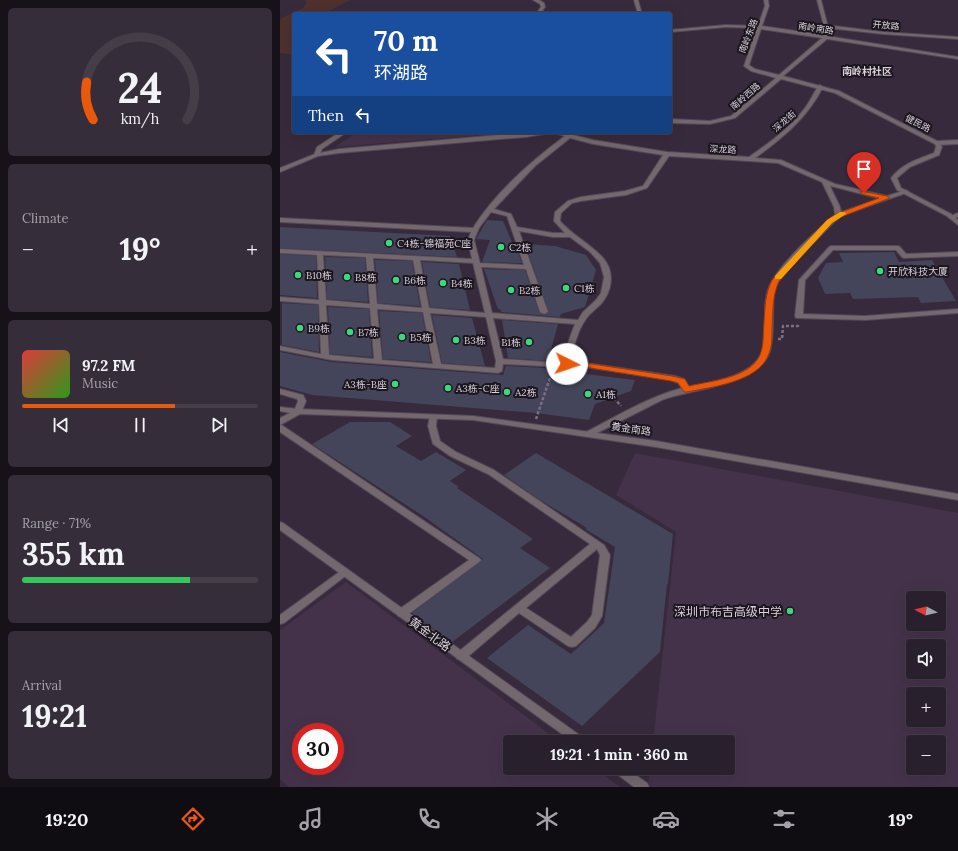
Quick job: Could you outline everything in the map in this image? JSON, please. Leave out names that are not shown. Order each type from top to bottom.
[{"type":"street","points":[[535,0],[542,3],[543,7],[539,12]]},
{"type":"street","points":[[636,0],[639,12]]},
{"type":"street","name":"南岭东路","points":[[766,0],[767,6],[745,65],[753,70],[780,77]]},
{"type":"street","points":[[819,0],[826,26],[825,38]]},
{"type":"street","name":"南岭南路","points":[[672,31],[726,26],[760,27],[958,58]]},
{"type":"street","name":"开放路","points":[[826,26],[883,34],[958,38]]},
{"type":"street","name":"南岭西路","points":[[672,121],[702,123],[725,121],[733,117],[825,38]]},
{"type":"street","name":"健民路","points":[[780,77],[837,92],[937,143],[939,147],[937,154],[910,164],[899,171],[894,178],[896,184],[906,192],[955,216],[958,223]]},
{"type":"street","name":"深龙街","points":[[750,159],[780,137],[803,116],[815,98],[820,87]]},
{"type":"street","points":[[317,155],[319,148],[341,134]]},
{"type":"street","points":[[280,170],[317,155],[339,151],[532,134]]},
{"type":"street","name":"深龙路","points":[[562,134],[593,142],[667,154],[779,162],[824,182],[887,198]]},
{"type":"street","points":[[280,348],[325,357],[498,371],[500,360],[471,240],[474,230],[489,210],[527,168],[546,152],[569,136]]},
{"type":"street","points":[[937,143],[958,142]]},
{"type":"street","points":[[667,154],[645,187],[626,193],[581,199],[570,202],[562,207],[558,212],[557,221],[563,229],[603,262],[608,273],[608,282],[604,295],[580,322],[568,356],[572,362],[577,364],[672,378],[681,381],[687,390]]},
{"type":"street","points":[[824,182],[837,207],[838,215]]},
{"type":"street","points":[[589,434],[660,398],[737,378],[752,370],[764,356],[767,338],[770,292],[776,280],[838,215],[906,192]]},
{"type":"street","points":[[489,210],[509,215],[516,228],[544,312]]},
{"type":"street","points":[[280,220],[474,230]]},
{"type":"street","points":[[516,228],[554,235],[571,235]]},
{"type":"street","points":[[958,254],[904,256],[898,248],[831,248],[802,280],[799,316],[865,318],[958,311]]},
{"type":"street","points":[[280,251],[416,258],[529,267]]},
{"type":"street","points":[[320,253],[325,357]]},
{"type":"street","points":[[369,255],[378,362]]},
{"type":"street","points":[[416,258],[437,366]]},
{"type":"street","points":[[280,299],[580,322]]},
{"type":"street","points":[[500,360],[563,365],[572,362]]},
{"type":"street","points":[[280,391],[300,397],[302,401],[298,411],[280,422]]},
{"type":"street","name":"黄金南路","points":[[280,409],[473,418],[656,444],[958,497]]},
{"type":"street","points":[[433,417],[432,426],[436,442],[453,454],[491,472],[596,544],[605,555],[597,616],[591,626],[572,643],[519,608]]},
{"type":"street","points":[[280,428],[476,560],[402,613]]},
{"type":"street","name":"黄金北路","points":[[280,526],[570,735]]},
{"type":"street","points":[[461,656],[596,544]]},
{"type":"street","points":[[280,620],[345,572]]},
{"type":"street","points":[[627,775],[643,787]]},
{"type":"path","points":[[767,338],[782,339],[783,326],[798,326],[799,316]]},
{"type":"path","points":[[534,427],[554,364]]},
{"type":"shaded area","points":[[305,0],[350,0],[327,12],[295,12],[303,8],[307,3]]},
{"type":"shaded area","points":[[292,13],[292,55],[280,53],[280,19]]},
{"type":"shaded area","points":[[354,134],[495,134],[335,147]]},
{"type":"shaded area","name":"深圳市布吉高级中学","points":[[635,453],[958,513],[958,787],[651,787],[648,785],[649,775],[735,775],[735,735],[654,735],[676,532],[616,495]]},
{"type":"shaded area","points":[[346,582],[551,735],[503,735],[503,775],[604,775],[620,787],[289,787],[280,779],[280,630]]},
{"type":"building","name":"C2栋","points":[[487,220],[503,221],[513,244],[515,244],[522,263],[482,262],[490,240],[476,239]]},
{"type":"building","points":[[280,227],[450,236],[457,257],[280,248]]},
{"type":"building","name":"C1栋","points":[[525,244],[555,246],[586,255],[596,270],[585,307],[561,314],[560,317],[501,312],[501,310],[498,309],[484,269],[525,270],[539,312],[543,315],[549,313]]},
{"type":"building","name":"开欣科技大厦","points":[[894,252],[899,262],[932,260],[956,301],[921,303],[918,297],[853,299],[850,293],[825,294],[818,278],[826,263],[843,262],[839,253]]},
{"type":"building","name":"B10栋","points":[[280,254],[316,256],[317,298],[280,295]]},
{"type":"building","name":"B8栋","points":[[325,257],[365,258],[368,302],[327,299]]},
{"type":"building","name":"B6栋","points":[[375,260],[412,261],[420,306],[378,303]]},
{"type":"building","name":"B4栋","points":[[422,262],[459,264],[470,310],[430,307]]},
{"type":"building","name":"B9栋","points":[[282,303],[318,305],[319,352],[282,345]]},
{"type":"building","name":"B7栋","points":[[328,307],[369,309],[372,357],[330,354]]},
{"type":"building","name":"B5栋","points":[[379,311],[422,313],[431,362],[383,359]]},
{"type":"building","name":"B3栋","points":[[432,315],[472,318],[485,366],[442,363]]},
{"type":"building","name":"B1栋","points":[[502,320],[558,324],[548,361],[508,358]]},
{"type":"building","points":[[280,352],[332,362],[503,375],[506,366],[546,368],[545,369],[635,380],[631,391],[595,404],[589,420],[536,413],[312,395],[280,386]]},
{"type":"building","points":[[350,422],[390,422],[412,436],[396,446],[421,461],[436,452],[466,470],[450,481],[459,487],[457,488],[533,539],[520,548],[550,568],[452,642],[421,620],[412,613],[483,559],[423,516],[312,444]]},
{"type":"building","points":[[536,453],[673,534],[660,652],[582,726],[487,658],[528,625],[571,654],[604,623],[615,547],[585,529],[587,528],[540,500],[504,475]]},
{"type":"slow traffic","points":[[778,278],[792,261],[830,222],[838,215],[842,214]]},
{"type":"place","name":"C4栋-锦福苑C座","points":[[389,243]]},
{"type":"place","name":"C2栋","points":[[501,247]]},
{"type":"place","name":"开欣科技大厦","points":[[880,271]]},
{"type":"place","name":"B10栋","points":[[298,275]]},
{"type":"place","name":"B8栋","points":[[347,277]]},
{"type":"place","name":"B6栋","points":[[396,280]]},
{"type":"place","name":"B4栋","points":[[443,283]]},
{"type":"place","name":"C1栋","points":[[566,288]]},
{"type":"place","name":"B2栋","points":[[511,290]]},
{"type":"place","name":"B9栋","points":[[300,328]]},
{"type":"place","name":"B7栋","points":[[350,332]]},
{"type":"place","name":"B5栋","points":[[402,337]]},
{"type":"place","name":"B3栋","points":[[456,340]]},
{"type":"place","name":"B1栋","points":[[529,342]]},
{"type":"place","name":"A3栋-B座","points":[[395,384]]},
{"type":"place","name":"A3栋-C座","points":[[448,388]]},
{"type":"place","name":"A2栋","points":[[507,392]]},
{"type":"place","name":"A1栋","points":[[588,394]]},
{"type":"place","name":"深圳市布吉高级中学","points":[[790,611]]},
{"type":"district","name":"南岭村社区","points":[[867,71]]},
{"type":"route","points":[[567,364],[572,362],[672,378],[681,381],[687,390],[737,378],[752,370],[764,356],[767,342],[770,292],[776,280],[792,261],[838,215],[887,198],[864,193]]}]
